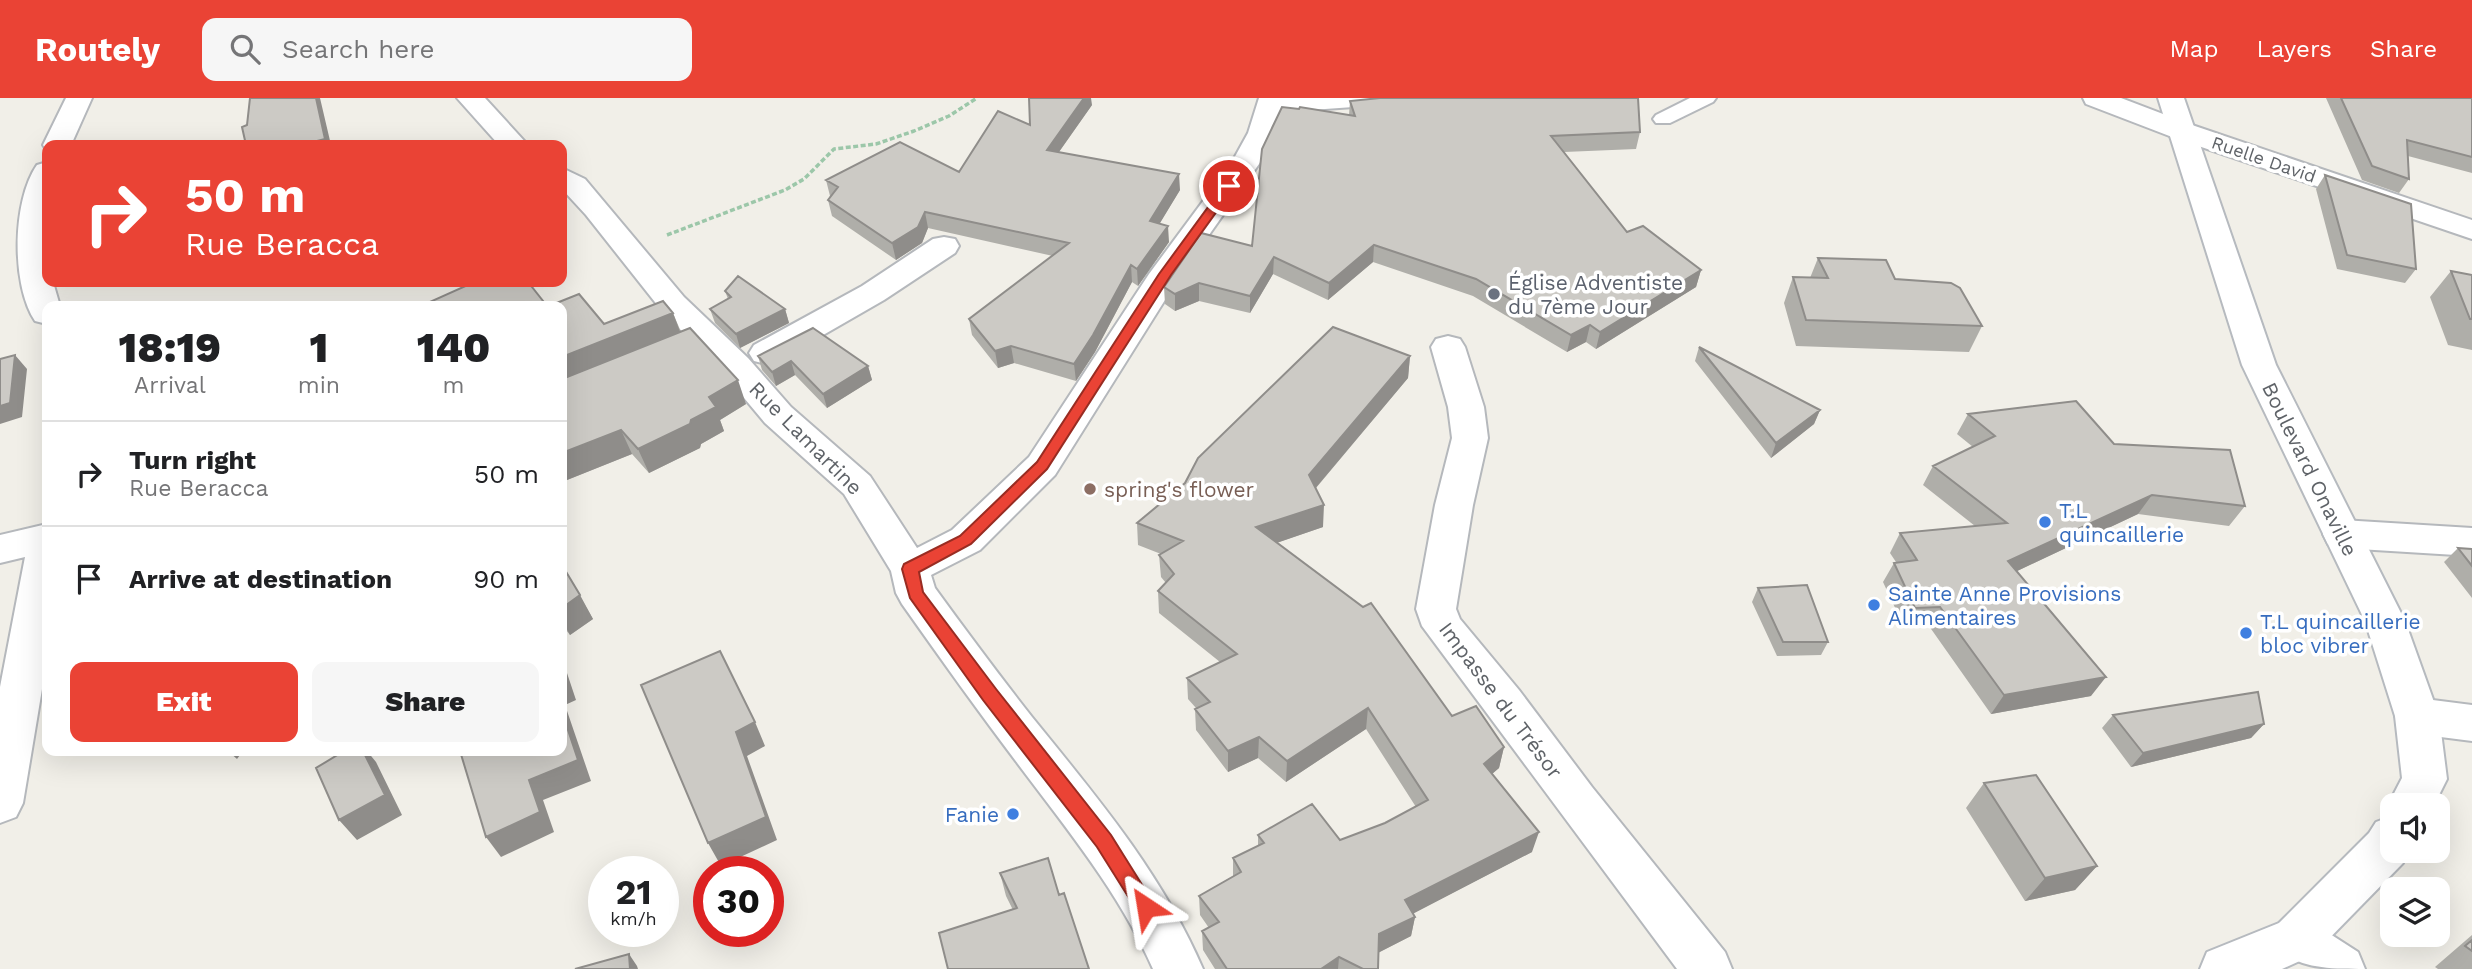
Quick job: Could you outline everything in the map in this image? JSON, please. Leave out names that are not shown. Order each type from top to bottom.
[{"type":"street","points":[[59,140],[79,98]]},
{"type":"street","points":[[470,98],[508,140]]},
{"type":"street","points":[[910,569],[966,540],[1042,466],[1165,274],[1245,164],[1262,133],[1272,101],[1368,98]]},
{"type":"street","name":"Ruelle David","points":[[2096,98],[2177,114],[2472,230]]},
{"type":"street","name":"Boulevard Onaville","points":[[2177,114],[2259,365],[2385,621],[2417,716],[2426,779],[2418,793]]},
{"type":"street","name":"Rue Lamartine","points":[[567,181],[582,193],[673,304],[694,343],[736,366],[778,415],[857,485],[910,569],[916,593],[990,695],[1104,841],[1160,929],[1178,969]]},
{"type":"street","points":[[42,188],[36,208],[35,251],[36,283],[42,301]]},
{"type":"street","points":[[736,366],[800,336],[910,271],[944,246]]},
{"type":"street","name":"Impasse du Trésor","points":[[1448,347],[1466,407],[1470,438],[1454,505],[1436,609],[1442,626],[1504,702],[1576,801],[1707,969]]},
{"type":"street","points":[[2342,534],[2472,542]]},
{"type":"street","points":[[0,549],[42,539]]},
{"type":"street","points":[[0,803],[42,573]]},
{"type":"street","points":[[2417,716],[2472,723]]},
{"type":"street","points":[[2225,969],[2297,940],[2380,854]]},
{"type":"street","points":[[2297,940],[2340,969]]},
{"type":"lane","points":[[1663,119],[1706,98]]},
{"type":"path","points":[[632,252],[677,231],[785,190],[804,179],[834,149],[876,144],[914,131],[949,116],[976,98]]},
{"type":"building","points":[[250,98],[316,98],[325,139],[245,140],[242,127],[247,125]]},
{"type":"building","points":[[1029,98],[1084,98],[1047,150],[1179,174],[1150,221],[1168,226],[1137,269],[1131,265],[1074,364],[1011,346],[995,351],[969,319],[1069,243],[925,212],[918,227],[892,243],[828,200],[838,187],[826,180],[900,142],[959,172],[998,111],[1030,125]]},
{"type":"building","points":[[1380,98],[1638,98],[1640,132],[1551,136],[1627,232],[1643,226],[1701,270],[1600,332],[1590,325],[1571,335],[1476,279],[1374,245],[1329,283],[1274,257],[1250,296],[1199,283],[1175,294],[1164,287],[1201,233],[1252,246],[1262,149],[1282,107],[1300,107],[1355,116],[1350,101]]},
{"type":"building","points":[[2341,98],[2472,98],[2472,157],[2407,140],[2409,179],[2372,166]]},
{"type":"building","points":[[2325,175],[2411,204],[2416,269],[2347,255]]},
{"type":"building","points":[[1818,258],[1886,260],[1895,279],[1951,283],[1960,288],[1982,326],[1806,320],[1793,277],[1828,278]]},
{"type":"building","points":[[2451,271],[2472,275],[2472,319],[2470,319]]},
{"type":"building","points":[[738,276],[785,309],[736,334],[710,309],[731,297],[725,291]]},
{"type":"building","points":[[464,287],[532,287],[543,301],[432,301]]},
{"type":"building","points":[[579,294],[604,324],[663,301],[673,313],[567,355],[567,301],[562,301]]},
{"type":"building","points":[[1333,327],[1410,356],[1309,475],[1324,505],[1256,527],[1363,607],[1371,603],[1452,716],[1476,706],[1504,747],[1484,764],[1539,832],[1405,900],[1415,917],[1379,934],[1378,969],[1363,969],[1339,957],[1321,969],[1227,969],[1202,931],[1219,922],[1199,896],[1241,872],[1233,858],[1264,843],[1258,835],[1312,804],[1340,840],[1385,823],[1428,800],[1368,708],[1287,761],[1259,737],[1228,751],[1195,709],[1210,702],[1187,678],[1237,654],[1158,591],[1174,574],[1159,555],[1183,541],[1137,523],[1185,483],[1198,458]]},
{"type":"building","points":[[690,328],[738,380],[709,397],[716,407],[691,420],[690,424],[638,449],[621,430],[567,451],[567,377]]},
{"type":"building","points":[[813,328],[868,366],[823,394],[791,361],[772,372],[758,356]]},
{"type":"building","points":[[1699,347],[1820,410],[1776,443]]},
{"type":"building","points":[[15,355],[10,403],[0,406],[0,359]]},
{"type":"building","points":[[2076,401],[2114,444],[2230,450],[2245,506],[2152,495],[2008,561],[2106,677],[2004,695],[1940,607],[1915,608],[1894,563],[1917,560],[1900,533],[2007,523],[1933,466],[1995,436],[1968,414]]},
{"type":"building","points":[[2458,548],[2472,549],[2472,566]]},
{"type":"building","points":[[567,573],[580,595],[567,604]]},
{"type":"building","points":[[1807,585],[1828,642],[1783,642],[1758,588]]},
{"type":"building","points":[[720,651],[755,722],[736,732],[766,817],[708,843],[641,685]]},
{"type":"building","points":[[2258,692],[2264,724],[2143,753],[2113,715]]},
{"type":"building","points":[[567,727],[578,760],[529,780],[540,812],[486,837],[462,756],[567,756]]},
{"type":"building","points":[[336,756],[366,756],[385,795],[339,820],[316,768]]},
{"type":"building","points":[[2036,775],[2097,866],[2045,878],[1984,783]]},
{"type":"building","points":[[1048,858],[1059,895],[1064,893],[1089,969],[948,969],[939,933],[1017,908],[1000,873]]},
{"type":"building","points":[[2472,940],[2472,951],[2465,946]]},
{"type":"building","points":[[629,954],[630,969],[575,969]]},
{"type":"place","name":"Église Adventiste du 7ème Jour","points":[[1494,294]]},
{"type":"place","name":"spring's flower","points":[[1090,489]]},
{"type":"place","name":"T.L quincaillerie","points":[[2045,522]]},
{"type":"place","name":"Sainte Anne Provisions Alimentaires","points":[[1874,605]]},
{"type":"place","name":"T.L quincaillerie bloc vibrer","points":[[2246,633]]},
{"type":"place","name":"Fanie","points":[[1013,814]]},
{"type":"route","points":[[1146,907],[1104,841],[990,695],[916,593],[910,569],[934,559],[966,540],[1042,466],[1065,434],[1165,274],[1229,186]]}]
